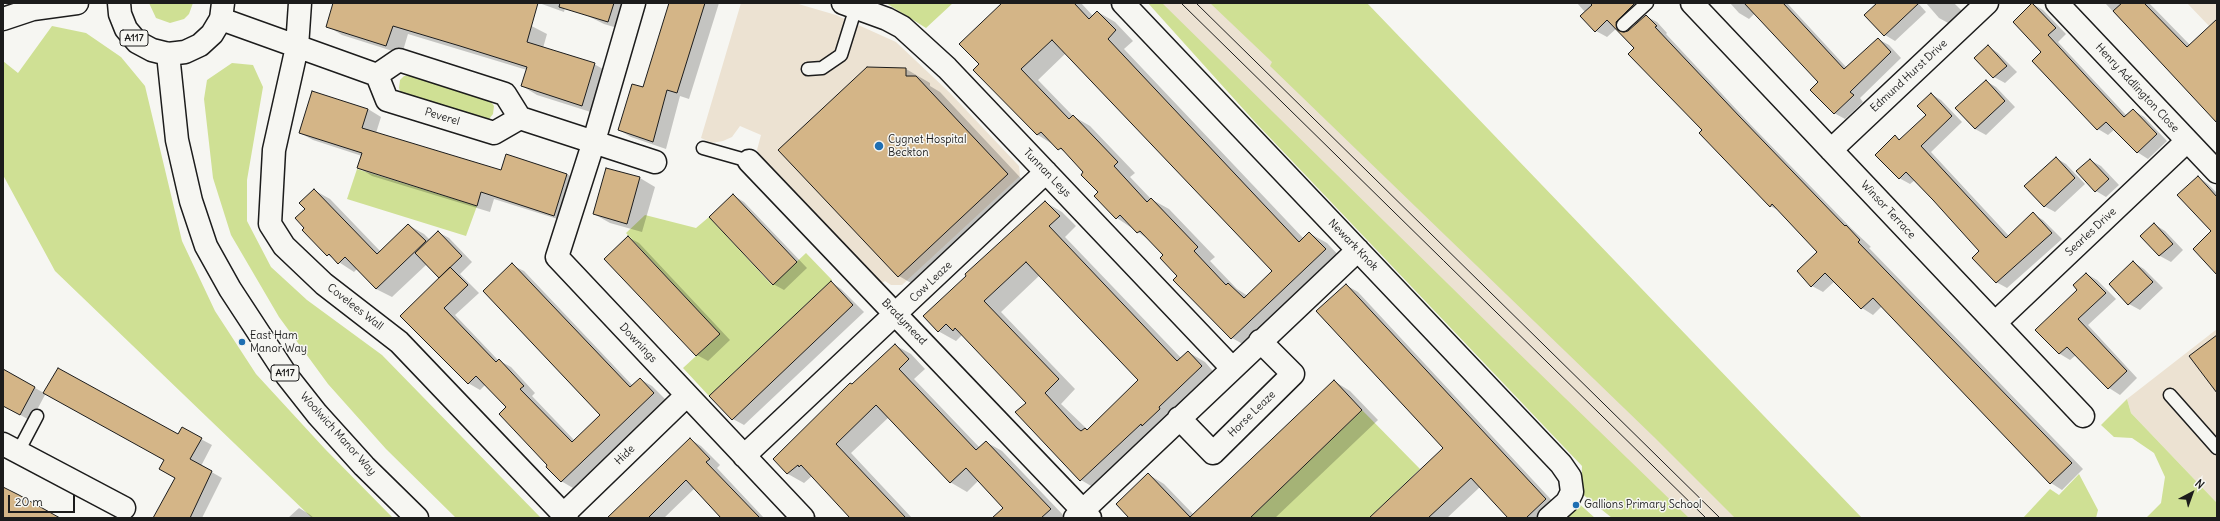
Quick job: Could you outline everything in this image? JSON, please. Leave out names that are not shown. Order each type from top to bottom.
[{"type":"street","points":[[7,12],[78,3]]},
{"type":"street","name":"A117","points":[[119,3],[120,14],[126,29],[137,42],[152,50],[168,54],[185,52],[200,45],[212,34],[222,11]]},
{"type":"street","points":[[297,47],[300,3]]},
{"type":"street","name":"Downings","points":[[634,3],[594,141],[557,257],[803,518]]},
{"type":"street","name":"Newark Knok","points":[[1123,3],[1561,464],[1570,477],[1572,492],[1567,502],[1549,518]]},
{"type":"street","name":"Winsor Terrace","points":[[1692,3],[2084,416]]},
{"type":"street","name":"Edmund Hurst Drive","points":[[1831,150],[1987,3]]},
{"type":"street","name":"Henry Addlington Close","points":[[2057,3],[2217,172]]},
{"type":"street","name":"Tunnan Leys","points":[[850,5],[887,19],[910,33],[947,68],[1232,368]]},
{"type":"street","points":[[222,11],[297,47],[377,75],[399,60],[505,94],[520,118],[655,162]]},
{"type":"street","name":"Covelees Wall","points":[[297,47],[274,150],[270,224],[284,246],[324,284],[399,342],[565,516]]},
{"type":"street","name":"Woolwich Manor Way","points":[[168,54],[177,140],[191,201],[206,246],[226,283],[262,341],[309,403],[364,466],[417,518]]},
{"type":"street","name":"Peverel","points":[[377,75],[387,100],[486,130],[494,132],[520,118]]},
{"type":"street","name":"Searles Drive","points":[[1996,322],[2187,141]]},
{"type":"street","name":"Bradymead","points":[[749,161],[896,314],[1082,515]]},
{"type":"street","name":"Cow Leaze","points":[[744,456],[1046,172]]},
{"type":"street","points":[[1082,515],[1179,418],[1358,250]]},
{"type":"street","name":"Horse Leaze","points":[[1179,418],[1213,453],[1293,374],[1260,341]]},
{"type":"street","name":"Hide","points":[[565,516],[687,395]]},
{"type":"street","points":[[11,448],[124,508]]},
{"type":"lane","points":[[1624,25],[1647,3]]},
{"type":"lane","points":[[808,69],[822,68],[841,54],[850,5]]},
{"type":"lane","name":"Bradymead","points":[[703,148],[749,161]]},
{"type":"lane","points":[[2170,395],[2217,448]]},
{"type":"lane","points":[[11,448],[37,416]]},
{"type":"shaded area","name":"Cygnet Hospital Beckton","points":[[741,3],[795,3],[836,15],[896,42],[949,92],[1019,166],[1020,176],[902,285],[891,285],[885,281],[882,283],[761,157],[757,150],[761,135],[740,126],[732,137],[723,141],[712,143],[701,138]]},
{"type":"shaded area","points":[[1148,3],[1249,3],[1753,518],[1632,518],[1256,123]]},
{"type":"shaded area","points":[[2187,3],[2217,3],[2217,35],[2209,26]]},
{"type":"shaded area","points":[[2217,329],[2217,503],[2131,413],[2127,399]]},
{"type":"green space","points":[[149,3],[193,3],[189,14],[184,19],[170,23],[156,18]]},
{"type":"green space","points":[[886,3],[953,3],[926,28]]},
{"type":"green space","points":[[1148,3],[1162,3],[1503,338],[1689,518],[1612,518],[1581,493],[1582,466],[1256,123]]},
{"type":"green space","points":[[1210,3],[1367,3],[1862,518],[1735,518],[1654,437],[1270,66],[1272,62]]},
{"type":"green space","points":[[52,26],[86,33],[121,57],[145,86],[182,241],[215,311],[256,374],[325,449],[393,518],[312,518],[55,271],[3,175],[3,61],[18,73]]},
{"type":"green space","points":[[232,63],[253,65],[263,87],[247,180],[247,221],[271,267],[307,300],[382,355],[541,518],[456,518],[386,449],[328,384],[279,317],[231,235],[213,178],[204,99],[207,80]]},
{"type":"green space","points":[[414,75],[489,99],[494,106],[493,114],[489,119],[481,120],[401,94],[399,88],[400,80],[404,76]]},
{"type":"green space","points":[[357,169],[477,206],[466,236],[347,199]]},
{"type":"green space","points":[[645,215],[696,228],[709,217],[772,285],[806,253],[832,280],[709,396],[683,368],[720,334],[626,233]]},
{"type":"green space","points":[[2127,399],[2131,413],[2217,503],[2217,518],[2146,518],[2161,503],[2165,477],[2154,453],[2132,438],[2114,437],[2101,425]]},
{"type":"green space","points":[[1362,410],[1420,469],[1369,518],[1250,518]]},
{"type":"green space","points":[[2079,474],[2098,510],[2096,518],[2023,518],[2050,489],[2059,495]]},
{"type":"green space","name":"Gallions Primary School","points":[[1575,500],[1595,518],[1560,518]]},
{"type":"building","points":[[333,3],[538,3],[527,42],[595,63],[582,106],[521,86],[527,67],[460,46],[393,26],[386,46],[326,27]]},
{"type":"building","points":[[560,3],[614,3],[608,22],[559,7]]},
{"type":"building","points":[[669,3],[705,3],[677,93],[667,90],[653,142],[618,130],[632,84],[643,87]]},
{"type":"building","points":[[1002,3],[1074,3],[1089,19],[1097,11],[1116,30],[1108,39],[1299,242],[1309,232],[1326,249],[1231,339],[1173,280],[1177,276],[1160,258],[1163,255],[1140,231],[1137,233],[1120,215],[1116,219],[1094,196],[1098,192],[1081,175],[1083,172],[1061,148],[1058,150],[1041,132],[1037,135],[973,70],[979,64],[959,44]],"holes":[[[1052,40],[1272,271],[1244,298],[1228,283],[1226,285],[1194,251],[1198,247],[1151,198],[1147,202],[1114,166],[1118,162],[1073,115],[1069,119],[1021,69]]]},
{"type":"building","points":[[1590,3],[1635,3],[1616,22],[1618,30],[1624,32],[1628,31],[1646,15],[1657,26],[1655,27],[1740,117],[1845,226],[1846,225],[1860,240],[1858,242],[2072,463],[2050,484],[1873,298],[1861,309],[1825,273],[1811,287],[1797,271],[1817,252],[1772,204],[1770,207],[1699,133],[1702,130],[1628,54],[1634,48],[1607,20],[1595,32],[1580,16],[1592,5]]},
{"type":"building","points":[[1744,3],[1783,3],[1844,69],[1878,38],[1891,52],[1850,92],[1854,95],[1834,114],[1810,90],[1818,82]]},
{"type":"building","points":[[1877,3],[1919,3],[1884,36],[1864,15]]},
{"type":"building","points":[[2032,3],[2056,28],[2048,35],[2124,117],[2133,109],[2157,134],[2137,153],[2106,122],[2097,130],[2032,61],[2041,52],[2013,22]]},
{"type":"building","points":[[2122,3],[2144,3],[2187,47],[2217,19],[2217,123],[2113,11]]},
{"type":"building","points":[[1988,45],[2007,66],[1993,78],[1974,58]]},
{"type":"building","name":"Cygnet Hospital Beckton","points":[[867,67],[906,68],[906,76],[916,76],[1008,174],[898,277],[778,150]]},
{"type":"building","points":[[1986,80],[2005,101],[1975,129],[1955,108]]},
{"type":"building","points":[[312,91],[368,109],[362,128],[501,170],[506,154],[567,174],[554,216],[481,192],[477,206],[357,168],[362,153],[299,133]]},
{"type":"building","points":[[1931,93],[1952,116],[1921,146],[2006,238],[2033,212],[2052,233],[1996,283],[1972,258],[1979,251],[1933,200],[1906,172],[1899,179],[1875,155],[1895,135],[1899,140],[1926,115],[1917,106]]},
{"type":"building","points":[[2056,157],[2075,178],[2044,207],[2024,186]]},
{"type":"building","points":[[2090,159],[2109,179],[2095,192],[2076,171]]},
{"type":"building","points":[[606,168],[640,177],[627,224],[593,214]]},
{"type":"building","points":[[2198,176],[2217,197],[2217,275],[2193,249],[2211,231],[2177,195]]},
{"type":"building","points":[[314,189],[377,254],[408,224],[426,241],[376,289],[345,257],[338,264],[329,254],[327,256],[302,230],[304,228],[295,218],[305,209],[299,203]]},
{"type":"building","points":[[733,194],[797,262],[773,285],[709,217]]},
{"type":"building","points":[[1045,201],[1060,216],[1049,226],[1177,361],[1188,351],[1202,366],[1159,407],[1160,409],[1142,426],[1141,424],[1080,481],[1015,412],[1026,403],[955,328],[953,331],[946,324],[938,332],[923,316],[966,276],[965,274]],"holes":[[[1026,262],[1138,380],[1087,430],[1085,428],[1081,431],[1045,393],[1059,379],[984,301]]]},
{"type":"building","points":[[2154,223],[2173,244],[2159,256],[2140,236]]},
{"type":"building","points":[[438,231],[462,256],[439,278],[415,253]]},
{"type":"building","points":[[628,236],[720,334],[696,356],[604,259]]},
{"type":"building","points":[[2133,261],[2153,282],[2128,305],[2109,284]]},
{"type":"building","points":[[512,263],[630,387],[640,378],[654,393],[561,482],[499,414],[506,407],[476,376],[468,384],[400,316],[450,267],[468,285],[444,308],[496,362],[499,359],[524,386],[520,389],[572,442],[600,415],[483,291]]},
{"type":"building","points":[[2086,273],[2106,293],[2078,319],[2127,371],[2108,389],[2067,347],[2059,354],[2035,330],[2077,290],[2073,285]]},
{"type":"building","points":[[831,281],[853,305],[732,420],[709,396]]},
{"type":"building","points":[[1346,284],[1546,499],[1526,518],[1508,518],[1471,478],[1428,518],[1369,518],[1443,448],[1316,311]]},
{"type":"building","points":[[2217,335],[2217,393],[2189,356]]},
{"type":"building","points":[[895,344],[909,359],[899,369],[976,450],[986,441],[1051,509],[1041,518],[992,518],[1003,508],[966,468],[950,483],[876,405],[836,444],[906,518],[850,518],[801,465],[799,467],[798,465],[787,474],[773,459],[850,383],[852,384]]},
{"type":"building","points":[[58,368],[178,434],[182,427],[202,438],[190,459],[212,471],[190,518],[153,518],[175,478],[159,469],[164,460],[43,393]]},
{"type":"building","points":[[3,369],[35,387],[20,415],[3,406]]},
{"type":"building","points":[[1334,380],[1362,410],[1250,518],[1129,518],[1116,504],[1148,473],[1190,517]]},
{"type":"building","points":[[690,438],[710,459],[706,462],[760,518],[721,518],[686,480],[648,518],[607,518]]},
{"type":"building","points":[[3,487],[19,495],[60,518],[3,518]]},
{"type":"tram line","points":[[1181,3],[1706,518]]},
{"type":"tram line","points":[[1196,3],[1720,518]]},
{"type":"place","name":"Cygnet Hospital Beckton","points":[[879,146]]},
{"type":"place","name":"East Ham Manor Way","points":[[242,342]]},
{"type":"place","name":"Gallions Primary School","points":[[1576,505]]}]
